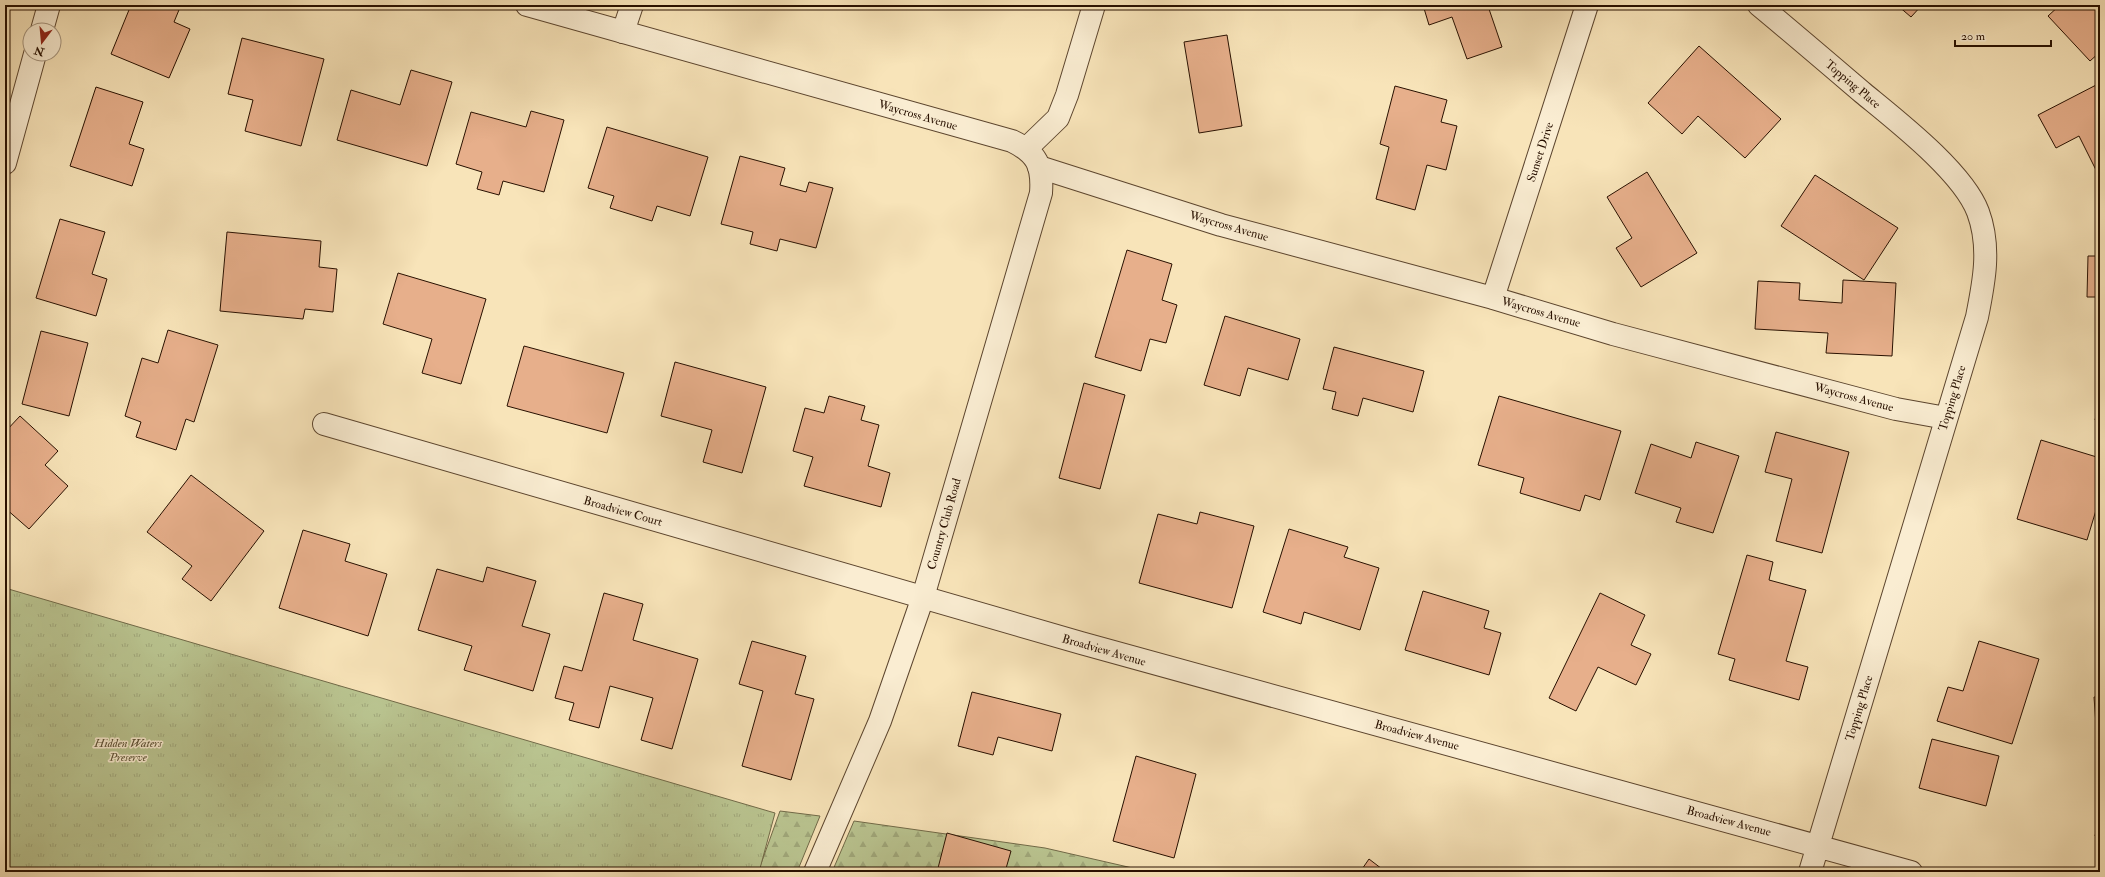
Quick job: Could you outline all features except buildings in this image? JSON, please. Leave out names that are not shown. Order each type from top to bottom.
[{"type":"street","points":[[44,22],[49,5]]},
{"type":"street","name":"Waycross Avenue","points":[[528,5],[1012,141],[1027,148]]},
{"type":"street","points":[[623,32],[632,5]]},
{"type":"street","points":[[1039,167],[1038,161],[1027,148],[1058,118],[1067,95],[1094,5]]},
{"type":"street","name":"Sunset Drive","points":[[1493,298],[1586,5]]},
{"type":"street","name":"Topping Place","points":[[1759,5],[1908,130],[1958,179],[1978,212],[1985,239],[1986,276],[1977,317],[1810,872]]},
{"type":"street","points":[[5,163],[33,62]]},
{"type":"street","name":"Waycross Avenue","points":[[1039,167],[1221,225],[1493,298],[1613,334],[1866,401],[1946,418]]},
{"type":"street","name":"Country Club Road","points":[[814,872],[880,721],[923,597],[1041,193],[1042,177],[1039,167]]},
{"type":"street","name":"Broadview Court","points":[[324,424],[923,597]]},
{"type":"street","name":"Broadview Avenue","points":[[923,597],[1088,646],[1818,845],[1911,872]]},
{"type":"green space","name":"Hidden Waters Preserve","points":[[5,588],[775,813],[759,872],[5,872]]},
{"type":"green space","points":[[780,811],[820,816],[797,872],[758,872]]},
{"type":"green space","points":[[854,821],[1045,848],[1150,872],[832,872]]}]
